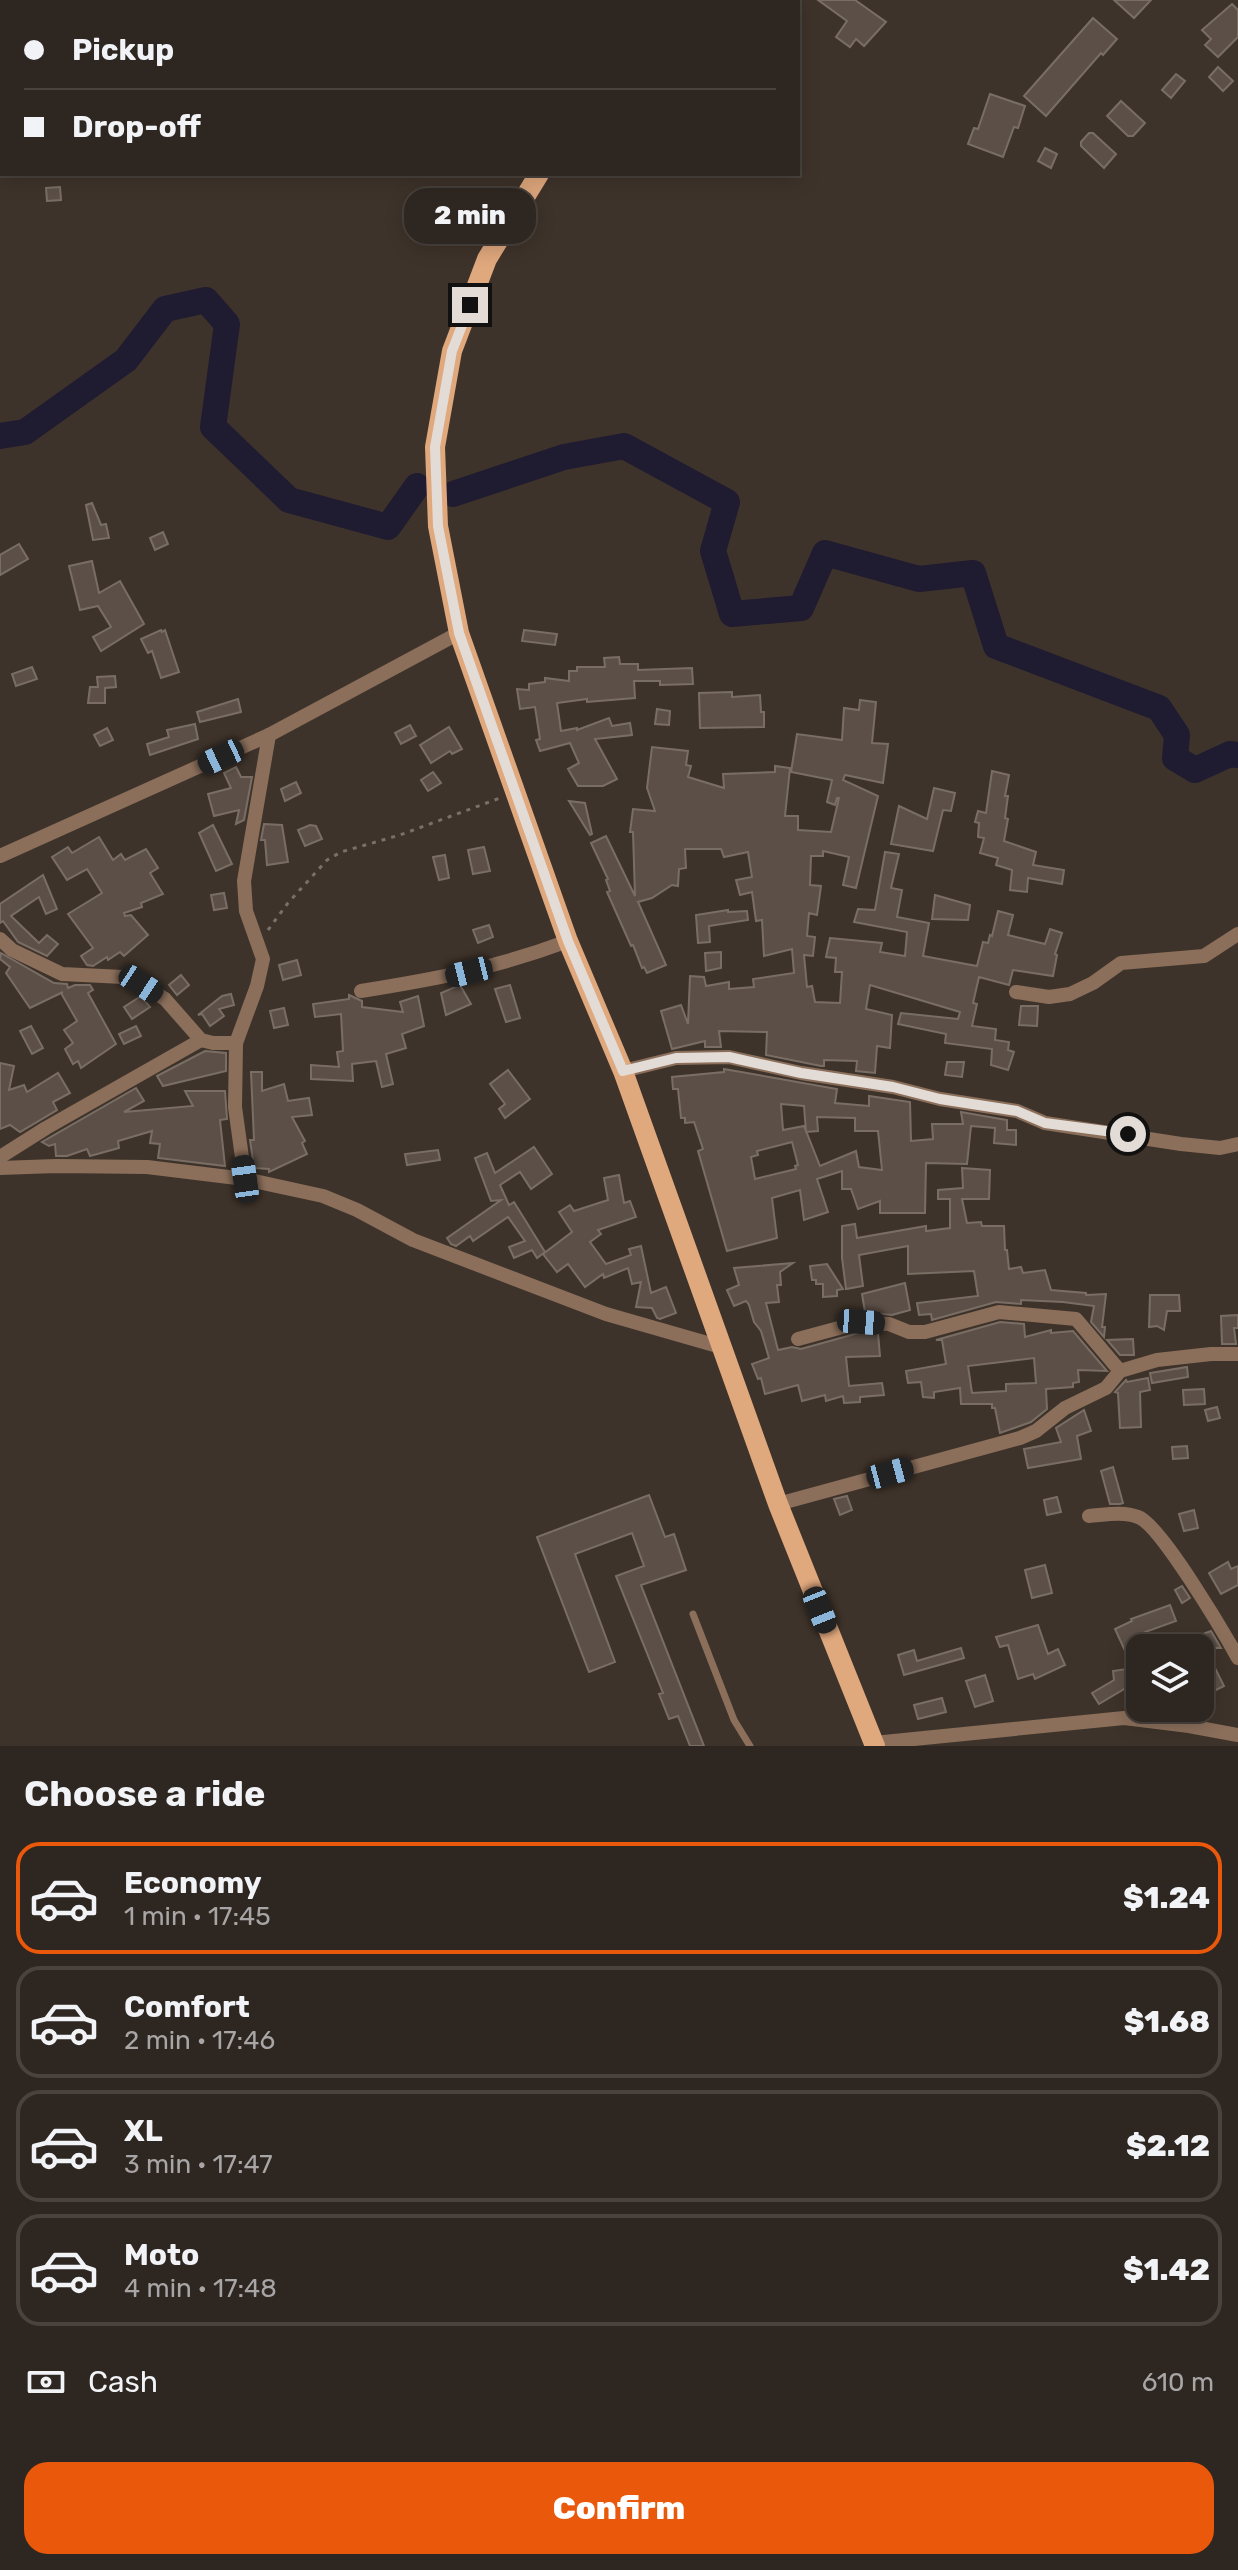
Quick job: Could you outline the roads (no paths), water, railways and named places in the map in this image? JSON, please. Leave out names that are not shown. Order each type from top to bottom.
[{"type":"main road","points":[[538,176],[487,259],[452,351],[435,447],[438,526],[459,633],[568,941],[623,1071],[778,1504],[874,1744]]},
{"type":"street","points":[[0,856],[269,735],[459,633]]},
{"type":"street","points":[[245,1179],[235,1107],[236,1043],[257,986],[263,959],[246,911],[244,881],[269,735]]},
{"type":"street","points":[[1016,992],[1049,997],[1070,994],[1093,983],[1121,963],[1204,956],[1238,934]]},
{"type":"street","points":[[0,939],[12,950],[62,974],[123,977],[141,984],[165,999],[201,1040],[236,1043]]},
{"type":"street","points":[[361,991],[447,978],[512,962],[568,941]]},
{"type":"street","points":[[0,1157],[201,1040]]},
{"type":"street","points":[[623,1071],[676,1058],[729,1057],[801,1073],[879,1084],[940,1099],[1017,1111],[1045,1123],[1181,1144],[1220,1148],[1238,1144]]},
{"type":"street","points":[[0,1168],[147,1167],[245,1179],[323,1196],[413,1240],[606,1314],[721,1347]]},
{"type":"street","points":[[798,1339],[861,1322],[889,1324],[909,1332],[925,1332],[999,1312],[1053,1316],[1076,1319],[1120,1371]]},
{"type":"street","points":[[778,1504],[1020,1438],[1036,1431],[1065,1408],[1106,1388],[1120,1371],[1157,1360],[1238,1354]]},
{"type":"street","points":[[1089,1516],[1120,1514],[1140,1517],[1154,1529],[1213,1613],[1238,1658]]},
{"type":"street","points":[[874,1744],[1124,1718],[1238,1735]]},
{"type":"lane","points":[[693,1614],[734,1720],[750,1746]]},
{"type":"waterway","points":[[0,436],[25,432],[126,360],[165,309],[206,300],[227,324],[213,427],[289,500],[388,527],[417,486]]},
{"type":"waterway","points":[[453,494],[564,457],[624,446],[727,502],[713,551],[732,614],[801,608],[825,553],[919,579],[973,573],[996,646],[1159,708],[1177,735],[1175,758],[1195,770],[1230,754],[1238,755]]}]
